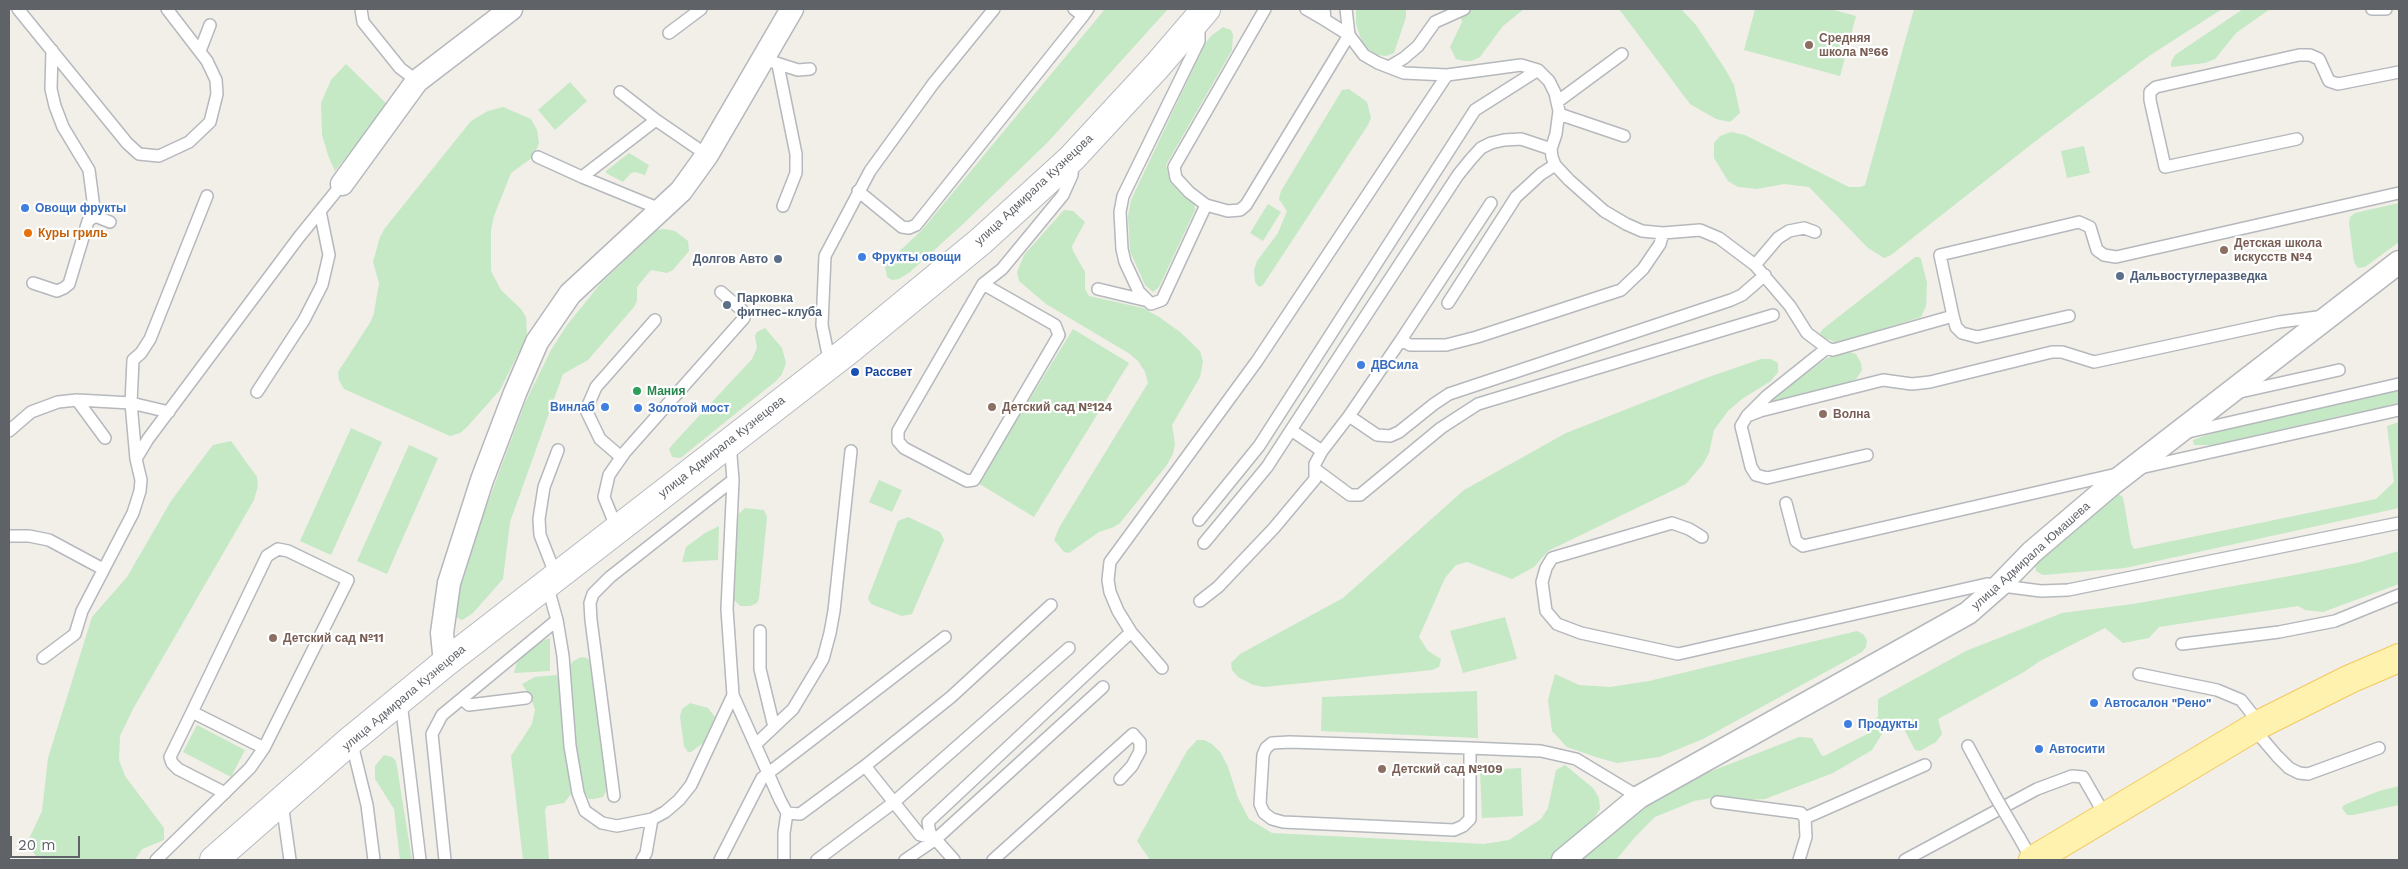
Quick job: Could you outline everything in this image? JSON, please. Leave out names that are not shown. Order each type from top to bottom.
[{"type":"main road","name":"улица Адмирала Кузнецова","points":[[214,860],[351,740],[445,663],[830,364],[981,241],[1072,158],[1158,65],[1201,14]]},
{"type":"main road","points":[[2033,860],[2256,726],[2350,679],[2399,658]]},
{"type":"street","points":[[342,184],[417,82],[511,9]]},
{"type":"street","points":[[445,663],[442,633],[449,583],[482,480],[515,393],[537,342],[570,294],[681,191],[771,62],[792,9]]},
{"type":"street","name":"улица Адмирала Юмашева","points":[[1563,860],[1639,797],[1948,626],[1968,612],[2000,585],[2032,552],[2129,471],[2399,262]]},
{"type":"lane","points":[[21,10],[127,143],[139,154],[159,156],[188,142],[210,122],[216,94],[216,80],[200,51],[167,9]]},
{"type":"lane","points":[[361,9],[364,22],[400,68],[417,82]]},
{"type":"lane","points":[[669,33],[701,9]]},
{"type":"lane","points":[[830,364],[822,326],[825,256],[870,170],[933,84],[994,9]]},
{"type":"lane","points":[[1266,9],[1174,167],[1176,178],[1206,205],[1228,211],[1240,210],[1246,204],[1349,35],[1346,9]]},
{"type":"lane","points":[[1306,9],[1325,15],[1349,35],[1364,55],[1404,73],[1447,75],[1521,65],[1538,70],[1549,81],[1558,102],[1560,114],[1551,149],[1555,165],[1604,211],[1626,224],[1642,231],[1663,233],[1700,230],[1719,238],[1755,265],[1790,306],[1807,333],[1827,348],[1833,350],[1953,316]]},
{"type":"lane","points":[[1388,67],[1404,58],[1418,46],[1435,22],[1464,9]]},
{"type":"lane","points":[[2372,9],[2386,9]]},
{"type":"lane","points":[[858,191],[902,227],[909,228],[916,225],[1082,11]]},
{"type":"lane","points":[[1144,300],[1125,262],[1122,249],[1120,212],[1123,196],[1199,41],[1201,14]]},
{"type":"lane","points":[[200,51],[210,25]]},
{"type":"lane","points":[[52,50],[51,88],[55,106],[63,127],[89,170],[95,216]]},
{"type":"lane","points":[[1558,102],[1622,54]]},
{"type":"lane","points":[[2297,140],[2165,167],[2150,100],[2150,92],[2156,87],[2299,55],[2310,55],[2319,59],[2329,81],[2338,84],[2399,72]]},
{"type":"lane","points":[[771,62],[798,70],[810,69]]},
{"type":"lane","points":[[771,62],[796,154],[796,173],[783,206]]},
{"type":"lane","points":[[1199,520],[1259,446],[1475,110],[1538,70]]},
{"type":"lane","points":[[1162,668],[1131,632],[1118,611],[1110,592],[1108,580],[1110,562],[1257,361],[1447,75]]},
{"type":"lane","points":[[620,92],[656,120],[707,155]]},
{"type":"lane","points":[[1560,114],[1624,136]]},
{"type":"lane","points":[[582,177],[656,120]]},
{"type":"lane","points":[[1204,543],[1267,468],[1458,175],[1471,159],[1481,148],[1490,143],[1504,140],[1521,139],[1551,149]]},
{"type":"lane","points":[[538,157],[660,210]]},
{"type":"lane","points":[[983,284],[1055,324],[1059,335],[974,480],[967,481],[904,448],[898,441],[898,431],[983,284],[1002,269],[1063,195],[1072,175],[1072,158]]},
{"type":"lane","points":[[1448,303],[1516,197],[1540,174],[1555,165]]},
{"type":"lane","points":[[136,459],[148,439],[342,184]]},
{"type":"lane","points":[[2069,316],[1978,337],[1962,333],[1956,327],[1940,255],[2080,222],[2090,227],[2097,250],[2104,255],[2116,257],[2399,193]]},
{"type":"lane","points":[[43,658],[75,634],[82,611],[138,502],[141,480],[136,459],[131,403],[133,360],[141,353],[150,339],[207,196]]},
{"type":"lane","points":[[1200,601],[1218,587],[1274,528],[1314,480],[1318,457],[1349,416],[1401,340],[1491,203]]},
{"type":"lane","points":[[1098,290],[1144,300],[1151,304],[1162,300],[1206,205]]},
{"type":"lane","points":[[257,392],[304,320],[322,285],[329,255],[320,211]]},
{"type":"lane","points":[[95,216],[110,222]]},
{"type":"lane","points":[[33,284],[57,291],[69,284],[88,221],[95,216]]},
{"type":"lane","points":[[1755,265],[1778,238],[1789,231],[1804,228],[1815,232]]},
{"type":"lane","points":[[1401,340],[1410,345],[1446,344],[1462,341],[1621,290],[1634,280],[1648,262],[1660,244],[1663,233]]},
{"type":"lane","points":[[2376,280],[2399,275]]},
{"type":"lane","points":[[1349,416],[1377,435],[1390,436],[1400,432],[1434,404],[1450,394],[1731,300],[1742,295],[1765,276]]},
{"type":"lane","points":[[617,529],[604,497],[609,475],[621,457],[744,318],[743,311],[720,292]]},
{"type":"lane","points":[[1315,470],[1350,495],[1360,495],[1441,428],[1478,404],[1773,315]]},
{"type":"lane","points":[[1747,416],[1760,411],[1883,380],[1912,384],[1930,382],[2052,352],[2062,352],[2094,362],[2279,322],[2330,316]]},
{"type":"lane","points":[[621,457],[600,439],[586,410],[596,387],[655,320]]},
{"type":"lane","points":[[1827,348],[1767,396],[1747,416],[1741,426],[1751,466],[1756,475],[1767,478],[1866,455]]},
{"type":"lane","points":[[2228,394],[2339,370]]},
{"type":"lane","points":[[2176,434],[2399,384]]},
{"type":"lane","points":[[9,430],[31,412],[46,404],[77,400],[131,403],[169,412]]},
{"type":"lane","points":[[77,400],[105,438]]},
{"type":"lane","points":[[1786,503],[1796,541],[1803,546],[2399,410]]},
{"type":"lane","points":[[1291,430],[1322,451]]},
{"type":"lane","points":[[730,441],[732,480],[727,609],[733,696],[787,813],[784,833],[784,860]]},
{"type":"lane","points":[[558,450],[544,487],[540,534],[551,579],[557,620],[573,770],[578,793],[585,811],[602,823],[617,826],[652,819],[665,812],[691,785],[733,696]]},
{"type":"lane","points":[[756,744],[793,708],[823,659],[830,633],[851,451]]},
{"type":"lane","points":[[614,796],[590,620],[590,604],[593,594],[610,577],[732,480]]},
{"type":"lane","points":[[1702,537],[1681,525],[1672,523],[1552,558],[1546,568],[1542,582],[1546,611],[1558,624],[1581,633],[1678,654],[1986,584],[2041,591],[2068,590],[2399,523]]},
{"type":"lane","points":[[9,536],[29,536],[49,540],[103,569]]},
{"type":"lane","points":[[156,860],[225,793],[250,768],[264,748],[348,580],[288,551],[278,549],[267,556],[170,757],[172,763],[178,769],[225,793]]},
{"type":"lane","points":[[2182,644],[2279,632],[2335,621],[2399,595]]},
{"type":"lane","points":[[787,813],[800,814],[865,766],[951,697],[1051,605]]},
{"type":"lane","points":[[445,860],[432,734],[442,715],[557,620]]},
{"type":"lane","points":[[760,631],[760,669],[774,727]]},
{"type":"lane","points":[[954,860],[930,833],[928,822],[935,813],[1131,632]]},
{"type":"lane","points":[[720,860],[757,784],[768,772],[945,637]]},
{"type":"lane","points":[[817,860],[893,803],[1068,648]]},
{"type":"lane","points":[[2140,674],[2217,690],[2241,700],[2277,756],[2289,768],[2299,773],[2308,774],[2379,748]]},
{"type":"lane","points":[[905,860],[936,839],[1103,686]]},
{"type":"lane","points":[[462,699],[469,705],[526,698]]},
{"type":"lane","points":[[400,700],[420,860]]},
{"type":"lane","points":[[192,712],[264,748]]},
{"type":"lane","points":[[993,860],[1133,734],[1140,742],[1140,751],[1132,766],[1120,779]]},
{"type":"lane","points":[[351,740],[367,805],[374,860]]},
{"type":"lane","points":[[1470,748],[1470,819],[1463,826],[1454,830],[1283,822],[1272,819],[1264,813],[1260,804],[1263,755],[1272,743],[1470,748],[1541,751],[1569,756],[1592,767],[1639,797]]},
{"type":"lane","points":[[1968,746],[2033,860]]},
{"type":"lane","points":[[1805,818],[1926,765]]},
{"type":"lane","points":[[865,766],[920,835],[936,839]]},
{"type":"lane","points":[[1905,860],[2037,790],[2072,776],[2084,777],[2106,817]]},
{"type":"lane","points":[[282,802],[290,860]]},
{"type":"lane","points":[[1717,802],[1801,813],[1805,818],[1806,837],[1799,860]]},
{"type":"lane","points":[[642,860],[646,852],[652,819]]},
{"type":"green space","points":[[1105,9],[1168,9],[1048,142],[963,224],[910,272],[899,279],[892,280],[887,277],[885,267],[890,260],[922,230]]},
{"type":"green space","points":[[1356,9],[1406,9],[1406,17],[1394,53],[1386,56],[1377,55],[1363,45],[1356,24]]},
{"type":"green space","points":[[1458,9],[1524,9],[1503,26],[1480,57],[1471,61],[1464,61],[1456,59],[1450,47],[1462,22]]},
{"type":"green space","points":[[1619,9],[1681,9],[1696,25],[1725,69],[1734,85],[1740,113],[1730,122],[1716,119],[1690,104]]},
{"type":"green space","points":[[1755,9],[1830,9],[1856,16],[1840,76],[1744,50]]},
{"type":"green space","points":[[1914,9],[2222,9],[2149,56],[2033,143],[1891,255],[1884,258],[1868,248],[1809,187],[1784,184],[1757,189],[1738,187],[1728,181],[1714,158],[1714,143],[1720,136],[1731,132],[1745,135],[1849,187],[1865,185]]},
{"type":"green space","points":[[2243,9],[2270,9],[2236,33],[2215,59],[2205,63],[2171,67],[2171,62],[2175,55]]},
{"type":"green space","points":[[1223,27],[1231,30],[1233,35],[1232,50],[1166,165],[1170,182],[1184,197],[1194,203],[1195,210],[1159,287],[1153,292],[1145,285],[1130,251],[1128,216],[1131,200],[1205,44],[1211,36]]},
{"type":"green space","points":[[346,64],[388,105],[335,171],[322,135],[321,103],[331,80]]},
{"type":"green space","points":[[570,82],[587,101],[555,130],[538,110]]},
{"type":"green space","points":[[1349,89],[1367,102],[1371,118],[1368,125],[1263,285],[1259,287],[1255,282],[1254,270],[1257,261],[1278,233],[1287,211],[1279,199],[1281,191],[1342,90]]},
{"type":"green space","points":[[503,107],[531,119],[537,130],[539,143],[533,157],[511,173],[494,216],[491,230],[491,271],[501,290],[521,309],[526,317],[527,336],[500,390],[467,427],[460,433],[450,436],[344,389],[339,380],[338,372],[371,321],[374,313],[379,283],[373,262],[380,237],[385,228],[471,121],[488,111]]},
{"type":"green space","points":[[2084,146],[2090,173],[2067,178],[2061,151]]},
{"type":"green space","points":[[629,153],[649,165],[645,175],[635,172],[631,173],[623,182],[606,173],[606,171]]},
{"type":"green space","points":[[2399,203],[2399,242],[2365,267],[2358,268],[2354,262],[2349,223],[2350,217],[2355,213]]},
{"type":"green space","points":[[1268,204],[1281,212],[1263,241],[1250,233]]},
{"type":"green space","points":[[1064,210],[1073,211],[1085,222],[1072,246],[1085,272],[1085,289],[1089,296],[1143,308],[1159,317],[1180,332],[1200,351],[1203,362],[1200,377],[1172,425],[1175,444],[1173,454],[1166,466],[1120,523],[1099,532],[1069,553],[1064,552],[1054,540],[1060,526],[1148,383],[1145,372],[1138,361],[1130,354],[1046,304],[1019,281],[1017,272],[1024,255]]},
{"type":"green space","points":[[657,230],[675,231],[688,241],[689,251],[673,270],[667,273],[651,270],[637,287],[637,301],[634,307],[588,360],[563,374],[510,522],[503,579],[473,613],[462,620],[456,617],[459,585],[481,521],[525,403],[551,350],[567,325],[601,283]]},
{"type":"green space","points":[[1915,257],[1921,259],[1927,283],[1926,306],[1921,317],[1837,343],[1822,337],[1820,333],[1823,329]]},
{"type":"green space","points":[[765,328],[782,348],[786,363],[782,374],[776,381],[683,456],[680,458],[672,457],[669,449],[673,444],[752,359],[757,348],[755,336],[757,332]]},
{"type":"green space","points":[[1073,329],[1129,363],[1034,517],[978,483]]},
{"type":"green space","points":[[1850,352],[1856,354],[1861,363],[1862,370],[1856,379],[1848,383],[1772,403],[1774,397],[1827,358]]},
{"type":"green space","points":[[1761,359],[1771,359],[1778,363],[1778,372],[1771,381],[1742,399],[1728,411],[1714,430],[1709,453],[1703,464],[1686,484],[1548,551],[1534,567],[1512,579],[1467,562],[1456,565],[1445,578],[1419,637],[1428,651],[1441,659],[1439,667],[1432,670],[1264,687],[1253,685],[1238,677],[1232,670],[1231,663],[1240,654],[1343,598],[1464,490],[1566,433],[1706,378]]},
{"type":"green space","points":[[2399,388],[2399,406],[2345,415],[2212,445],[2194,445],[2193,440],[2224,429]]},
{"type":"green space","points":[[2399,422],[2399,508],[2125,568],[2043,575],[2036,571],[2035,562],[2111,495],[2118,494],[2123,497],[2131,543],[2134,549],[2376,499],[2394,482],[2387,426]]},
{"type":"green space","points":[[351,428],[382,442],[331,555],[300,541]]},
{"type":"green space","points":[[231,441],[257,477],[258,486],[254,500],[133,709],[120,736],[119,760],[125,776],[164,828],[164,840],[142,849],[135,860],[44,860],[36,856],[28,846],[29,839],[42,811],[48,758],[92,617],[127,577],[171,501],[213,445]]},
{"type":"green space","points":[[409,445],[438,458],[387,574],[357,561]]},
{"type":"green space","points":[[879,480],[902,490],[892,512],[869,502]]},
{"type":"green space","points":[[745,508],[764,510],[767,517],[759,598],[757,603],[750,606],[740,606],[732,598],[736,516]]},
{"type":"green space","points":[[908,517],[940,532],[944,540],[912,614],[902,616],[871,604],[868,598],[898,521]]},
{"type":"green space","points":[[719,526],[718,560],[682,562],[686,547],[705,533]]},
{"type":"green space","points":[[2399,551],[2399,584],[2323,612],[2305,610],[2298,606],[2159,627],[2149,638],[2123,643],[2105,628],[2040,661],[2024,672],[1938,719],[1942,734],[1936,742],[1920,751],[1915,750],[1902,725],[1890,726],[1884,731],[1872,750],[1833,773],[1765,799],[1745,800],[1717,797],[1694,801],[1655,817],[1616,860],[1582,860],[1616,823],[1694,778],[1799,737],[1812,738],[1822,756],[1826,755],[1869,733],[1878,716],[1878,699],[1966,651],[2062,613],[2133,604],[2290,576],[2357,563]]},
{"type":"green space","points":[[1505,617],[1517,659],[1463,673],[1450,631]]},
{"type":"green space","points":[[1857,631],[1863,634],[1867,640],[1866,647],[1862,652],[1703,739],[1659,757],[1617,763],[1567,747],[1552,731],[1548,700],[1555,674],[1579,685],[1610,687],[1649,681]]},
{"type":"green space","points":[[550,638],[550,671],[514,673],[518,658],[534,644]]},
{"type":"green space","points":[[581,657],[587,658],[593,666],[607,789],[603,797],[594,799],[589,799],[584,792],[575,747],[569,670],[572,662]]},
{"type":"green space","points":[[556,675],[559,679],[571,794],[564,803],[547,806],[545,810],[549,860],[523,860],[511,756],[532,724],[535,710],[531,698],[522,684],[535,677]]},
{"type":"green space","points":[[1477,691],[1478,738],[1321,731],[1322,697]]},
{"type":"green space","points":[[690,703],[708,708],[715,717],[703,743],[691,752],[688,752],[684,746],[680,717],[682,709]]},
{"type":"green space","points":[[197,725],[245,750],[231,777],[183,752]]},
{"type":"green space","points":[[1197,740],[1204,740],[1212,744],[1221,753],[1228,767],[1238,798],[1249,819],[1272,833],[1484,844],[1509,840],[1541,819],[1548,808],[1556,770],[1565,765],[1593,788],[1599,798],[1600,809],[1593,820],[1550,860],[1150,860],[1137,841],[1187,751]]},
{"type":"green space","points":[[384,755],[392,757],[396,761],[412,860],[400,860],[394,809],[375,779],[375,766]]},
{"type":"green space","points":[[1521,768],[1523,816],[1482,818],[1480,770]]},
{"type":"green space","points":[[2399,786],[2399,805],[2353,815],[2347,815],[2342,808],[2344,805],[2379,791]]},
{"type":"place","name":"Средняя школа №66","points":[[1809,45]]},
{"type":"place","name":"Овощи фрукты","points":[[25,208]]},
{"type":"place","name":"Куры гриль","points":[[28,233]]},
{"type":"place","name":"Детская школа искусств №4","points":[[2224,250]]},
{"type":"place","name":"Фрукты овощи","points":[[862,257]]},
{"type":"place","name":"Долгов Авто","points":[[778,259]]},
{"type":"place","name":"Дальвостуглеразведка","points":[[2120,276]]},
{"type":"place","name":"Парковка фитнес-клуба","points":[[727,305]]},
{"type":"place","name":"ДВСила","points":[[1361,365]]},
{"type":"place","name":"Рассвет","points":[[855,372]]},
{"type":"place","name":"Мания","points":[[637,391]]},
{"type":"place","name":"Винлаб","points":[[605,407]]},
{"type":"place","name":"Детский сад №124","points":[[992,407]]},
{"type":"place","name":"Золотой мост","points":[[638,408]]},
{"type":"place","name":"Волна","points":[[1823,414]]},
{"type":"place","name":"Детский сад №11","points":[[273,638]]},
{"type":"place","name":"Автосалон \"Рено\"","points":[[2094,703]]},
{"type":"place","name":"Продукты","points":[[1848,724]]},
{"type":"place","name":"Автосити","points":[[2039,749]]},
{"type":"place","name":"Детский сад №109","points":[[1382,769]]}]
